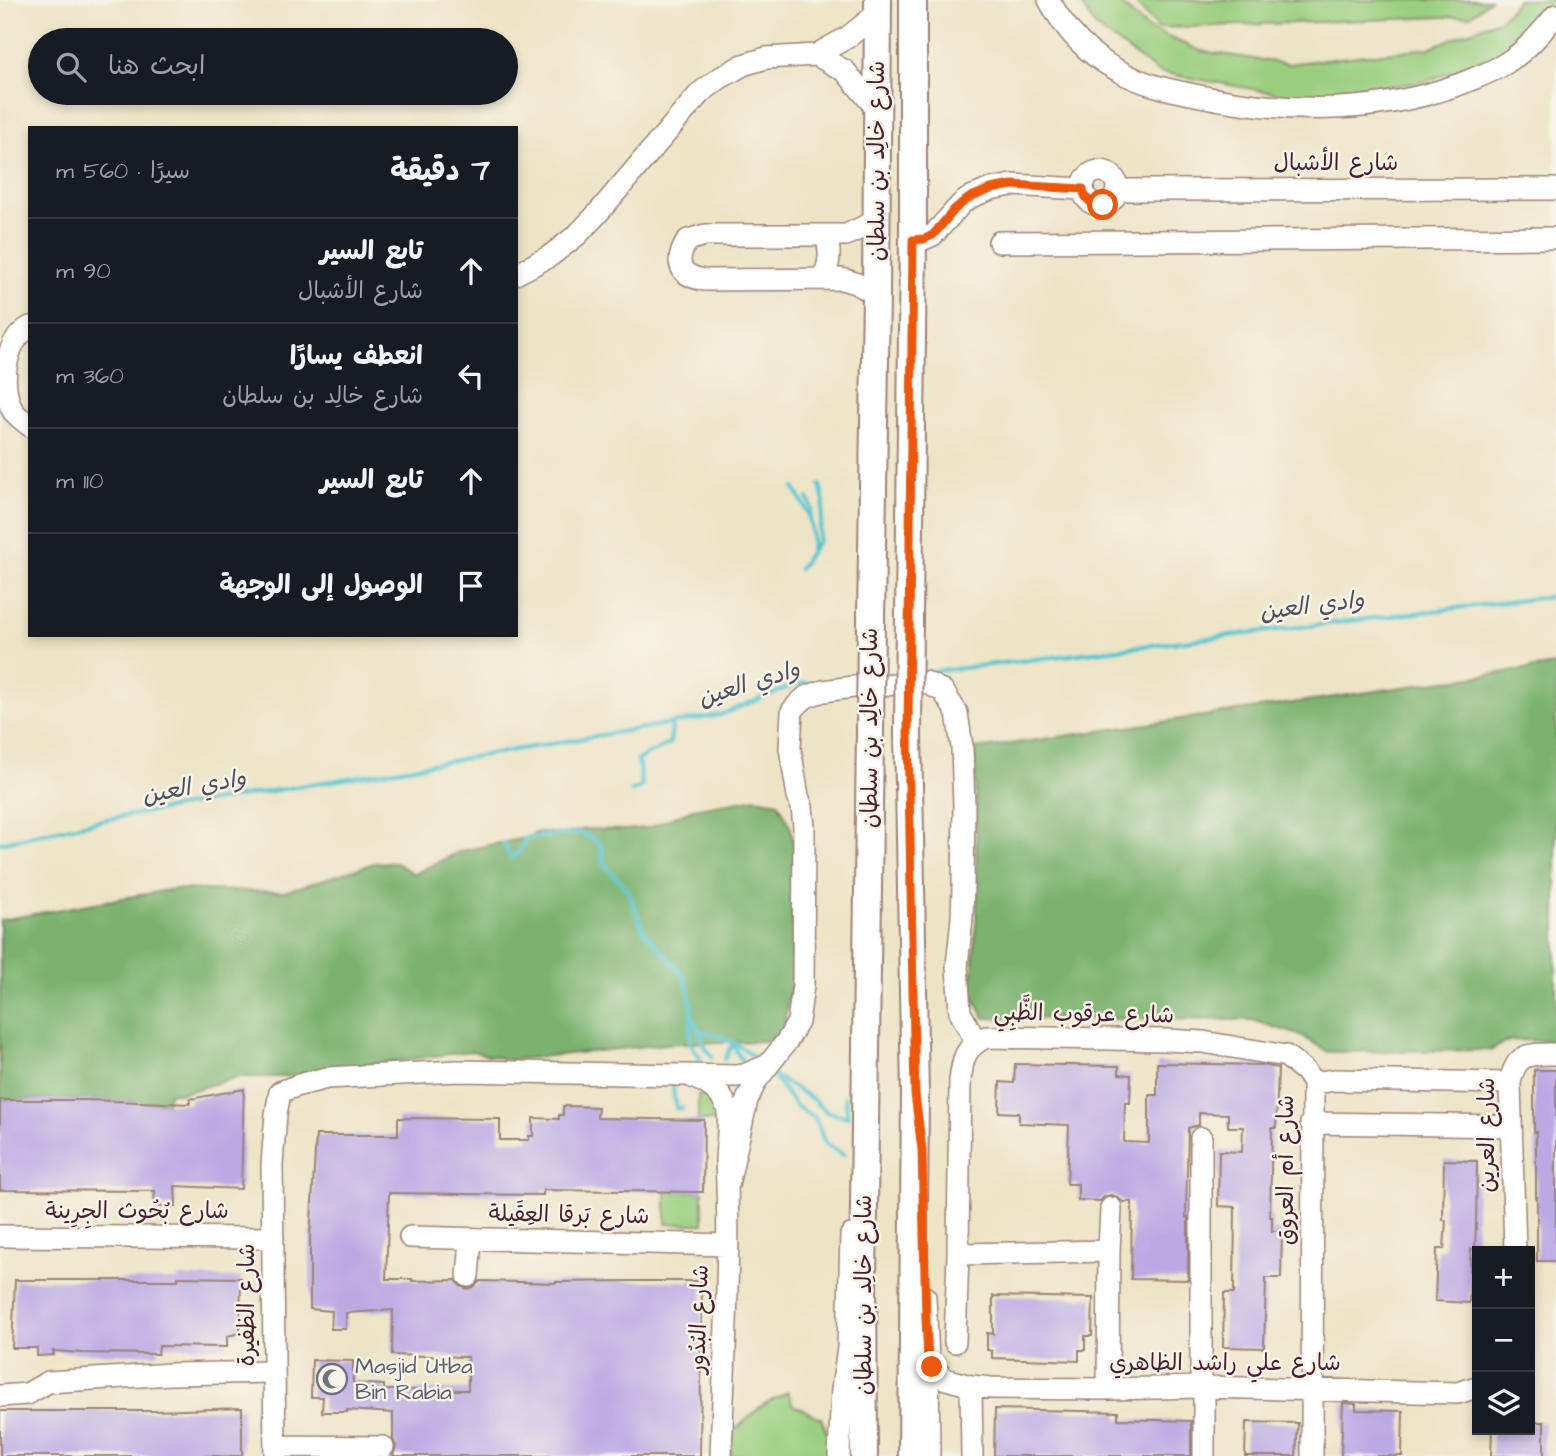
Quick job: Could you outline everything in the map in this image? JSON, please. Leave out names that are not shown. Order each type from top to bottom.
[{"type":"main road","name":"شارع خالِد بن سلطان","points":[[913,0],[908,733],[925,1455]]},
{"type":"main road","name":"شارع خالِد بن سلطان","points":[[864,1456],[863,1282],[878,6]]},
{"type":"street","points":[[1049,0],[1073,36],[1103,62],[1119,71],[1182,92],[1273,107],[1348,108],[1421,96],[1480,76],[1505,64],[1552,28]]},
{"type":"street","points":[[518,273],[550,256],[577,235],[700,93],[720,78],[743,65],[766,58],[816,55],[848,37],[878,6]]},
{"type":"street","points":[[816,55],[845,71],[877,109]]},
{"type":"street","points":[[1098,171],[1112,176],[1116,190],[1112,200],[1098,205],[1089,202],[1083,189],[1088,175],[1098,171]]},
{"type":"street","points":[[913,240],[933,235],[962,203],[991,189],[1012,185],[1083,189]]},
{"type":"street","name":"شارع الأشبال","points":[[1116,190],[1556,189]]},
{"type":"street","points":[[1098,205],[1102,241]]},
{"type":"street","points":[[876,221],[846,235],[705,234],[688,240],[680,252],[679,262],[693,279],[705,281],[842,279],[876,293]]},
{"type":"street","points":[[822,279],[829,265],[830,250],[826,235]]},
{"type":"street","points":[[999,242],[1556,238]]},
{"type":"street","points":[[28,328],[11,345],[3,367],[4,390],[12,410],[28,424]]},
{"type":"street","points":[[727,1185],[747,1100],[756,1081],[788,1041],[798,1022],[803,986],[804,827],[790,748],[792,711],[806,697],[823,691],[853,687],[925,682],[943,691],[957,713],[964,806],[962,907],[957,966],[960,1012],[976,1042]]},
{"type":"street","name":"شارع عرقوب الظَّبِي","points":[[955,1342],[960,1081],[962,1062],[967,1051],[976,1042],[986,1037],[1203,1042],[1286,1056],[1305,1071],[1313,1083]]},
{"type":"street","name":"شارع العرين","points":[[1515,1246],[1510,1083],[1513,1069],[1520,1059],[1530,1054],[1556,1054]]},
{"type":"street","points":[[688,1076],[744,1075],[766,1066]]},
{"type":"street","name":"شارع الظفيرة","points":[[383,1447],[275,1451],[272,1164],[280,1093],[299,1085],[327,1079],[457,1071],[688,1076]]},
{"type":"street","points":[[688,1076],[710,1086],[723,1099],[727,1108],[727,1185]]},
{"type":"street","points":[[718,1076],[733,1083],[742,1106],[742,1118]]},
{"type":"street","name":"شارع أم العروق","points":[[1312,1456],[1313,1083],[1335,1080],[1510,1083]]},
{"type":"street","points":[[839,1456],[842,1389],[848,1348],[852,1183],[866,1091]]},
{"type":"street","points":[[915,1094],[922,1150],[928,1359],[929,1407],[925,1455]]},
{"type":"street","points":[[1311,1123],[1511,1126]]},
{"type":"street","points":[[1201,1138],[1204,1456]]},
{"type":"street","name":"شارع البُدُور","points":[[721,1456],[728,1245],[727,1185]]},
{"type":"street","points":[[1108,1389],[1111,1209]]},
{"type":"street","name":"شارع بُحُوث الجِرِينة","points":[[0,1236],[273,1238]]},
{"type":"street","name":"شارع بَرقا العِقَيلة","points":[[410,1237],[728,1245]]},
{"type":"street","points":[[468,1276],[471,1239]]},
{"type":"street","points":[[958,1254],[1109,1251]]},
{"type":"street","points":[[928,1359],[932,1367],[946,1379],[971,1386]]},
{"type":"street","points":[[0,1396],[27,1394],[48,1382],[171,1374],[274,1372]]},
{"type":"street","points":[[929,1407],[945,1394],[971,1386]]},
{"type":"street","points":[[971,1386],[972,1456]]},
{"type":"street","name":"شارع علي راشد الظاهري","points":[[971,1386],[1108,1389],[1203,1387],[1458,1393],[1472,1389]]},
{"type":"green space","points":[[1078,0],[1116,0],[1149,29],[1201,51],[1287,64],[1429,48],[1501,19],[1518,0],[1556,0],[1556,4],[1516,47],[1424,82],[1293,96],[1158,72],[1096,27]]},
{"type":"green space","points":[[1132,0],[1490,0],[1470,16],[1158,28]]},
{"type":"green space","points":[[1556,665],[1556,1041],[1511,1040],[1490,1050],[1328,1052],[1302,1036],[1252,1020],[985,1018],[971,994],[977,910],[975,749]]},
{"type":"green space","points":[[756,798],[778,802],[790,825],[795,851],[792,979],[783,1030],[768,1041],[677,1043],[509,1060],[471,1051],[281,1077],[238,1077],[183,1093],[169,1093],[167,1103],[0,1100],[0,920],[174,889],[284,892],[378,862],[396,863],[414,874],[461,851],[525,838],[538,832],[562,834],[585,829],[648,828],[693,809]]},
{"type":"green space","points":[[698,1095],[716,1096],[715,1121],[698,1120]]},
{"type":"green space","points":[[666,1191],[703,1192],[703,1224],[666,1224]]},
{"type":"green space","points":[[788,1392],[793,1405],[821,1418],[830,1440],[831,1456],[731,1456],[731,1434],[761,1406]]},
{"type":"building","points":[[1157,1063],[1262,1065],[1278,1068],[1276,1128],[1272,1128],[1270,1217],[1272,1231],[1282,1231],[1281,1278],[1266,1278],[1264,1348],[1223,1347],[1224,1293],[1234,1293],[1235,1207],[1218,1206],[1219,1151],[1242,1152],[1243,1127],[1228,1127],[1228,1114],[1199,1113],[1199,1125],[1188,1128],[1188,1280],[1131,1279],[1132,1202],[1123,1202],[1111,1195],[1100,1201],[1078,1200],[1078,1184],[1067,1184],[1069,1125],[1019,1123],[1019,1113],[999,1112],[1000,1082],[1014,1083],[1015,1064],[1119,1066],[1119,1074],[1131,1075],[1130,1103],[1125,1102],[1124,1142],[1149,1143],[1149,1095],[1157,1095]]},
{"type":"building","points":[[1534,1070],[1556,1070],[1556,1261],[1537,1261]]},
{"type":"building","points":[[244,1089],[241,1189],[175,1186],[176,1206],[154,1207],[155,1191],[0,1190],[0,1100],[190,1104],[190,1099]]},
{"type":"building","points":[[563,1106],[598,1107],[597,1118],[704,1120],[703,1192],[543,1190],[543,1195],[389,1193],[386,1279],[456,1280],[460,1286],[468,1289],[480,1281],[702,1281],[700,1456],[393,1456],[396,1446],[393,1439],[393,1413],[347,1410],[322,1412],[323,1397],[311,1397],[312,1360],[353,1361],[353,1383],[384,1385],[384,1390],[468,1390],[468,1357],[392,1355],[393,1310],[346,1313],[346,1329],[331,1329],[332,1311],[310,1309],[310,1238],[316,1135],[398,1135],[398,1118],[500,1119],[500,1140],[529,1140],[529,1136],[533,1136],[533,1118],[559,1119],[559,1115],[563,1115]]},
{"type":"building","points":[[1444,1160],[1477,1161],[1475,1246],[1471,1249],[1469,1303],[1435,1301],[1437,1249],[1444,1249],[1446,1220],[1443,1220]]},
{"type":"building","points":[[178,1277],[241,1278],[240,1333],[227,1336],[227,1347],[159,1346],[158,1354],[53,1351],[54,1355],[37,1356],[37,1348],[12,1348],[15,1280],[178,1280]]},
{"type":"building","points":[[993,1296],[1093,1298],[1092,1336],[1085,1336],[1085,1350],[1079,1350],[1079,1361],[992,1358],[992,1351],[987,1350],[987,1333],[993,1334]]},
{"type":"building","points":[[1343,1403],[1356,1404],[1356,1410],[1403,1411],[1402,1456],[1341,1456]]},
{"type":"building","points":[[242,1408],[242,1456],[0,1456],[0,1411]]},
{"type":"building","points":[[995,1409],[1118,1412],[1118,1419],[1191,1421],[1191,1456],[994,1456]]},
{"type":"building","points":[[1246,1422],[1298,1423],[1296,1456],[1245,1456]]},
{"type":"building","points":[[1535,1422],[1544,1422],[1544,1456],[1491,1456],[1492,1435],[1535,1435]]},
{"type":"waterway","points":[[799,569],[818,541],[824,502],[820,485]]},
{"type":"waterway","points":[[794,488],[810,518],[811,550]]},
{"type":"waterway","points":[[808,498],[812,509],[810,517]]},
{"type":"waterway","name":"وادي العين","points":[[921,673],[1556,596]]},
{"type":"waterway","name":"وادي العين","points":[[0,843],[107,819],[720,715],[796,684],[818,683]]},
{"type":"waterway","points":[[632,791],[642,786],[638,760],[670,742],[670,723]]},
{"type":"waterway","points":[[504,843],[511,859],[520,851],[525,838],[581,833],[600,843],[604,864],[628,890],[643,930],[685,977],[691,1015],[699,1031],[731,1042],[759,1061]]},
{"type":"waterway","points":[[691,1016],[690,1042],[700,1058]]},
{"type":"waterway","points":[[699,1031],[703,1044],[712,1056]]},
{"type":"waterway","points":[[725,1059],[733,1043]]},
{"type":"waterway","points":[[734,1043],[745,1065]]},
{"type":"waterway","points":[[770,1072],[796,1106],[815,1118],[825,1143],[844,1155]]},
{"type":"waterway","points":[[776,1077],[811,1098],[827,1112],[848,1117],[845,1097]]},
{"type":"waterway","points":[[673,1081],[676,1108],[682,1108]]},
{"type":"place","name":"Masjid Utba Bin Rabia","points":[[332,1379]]},
{"type":"route","points":[[932,1367],[928,1359],[923,1258],[922,1150],[915,1094],[908,733],[913,240],[933,235],[954,210],[971,197],[1001,186],[1083,189],[1089,202],[1103,205]]}]
